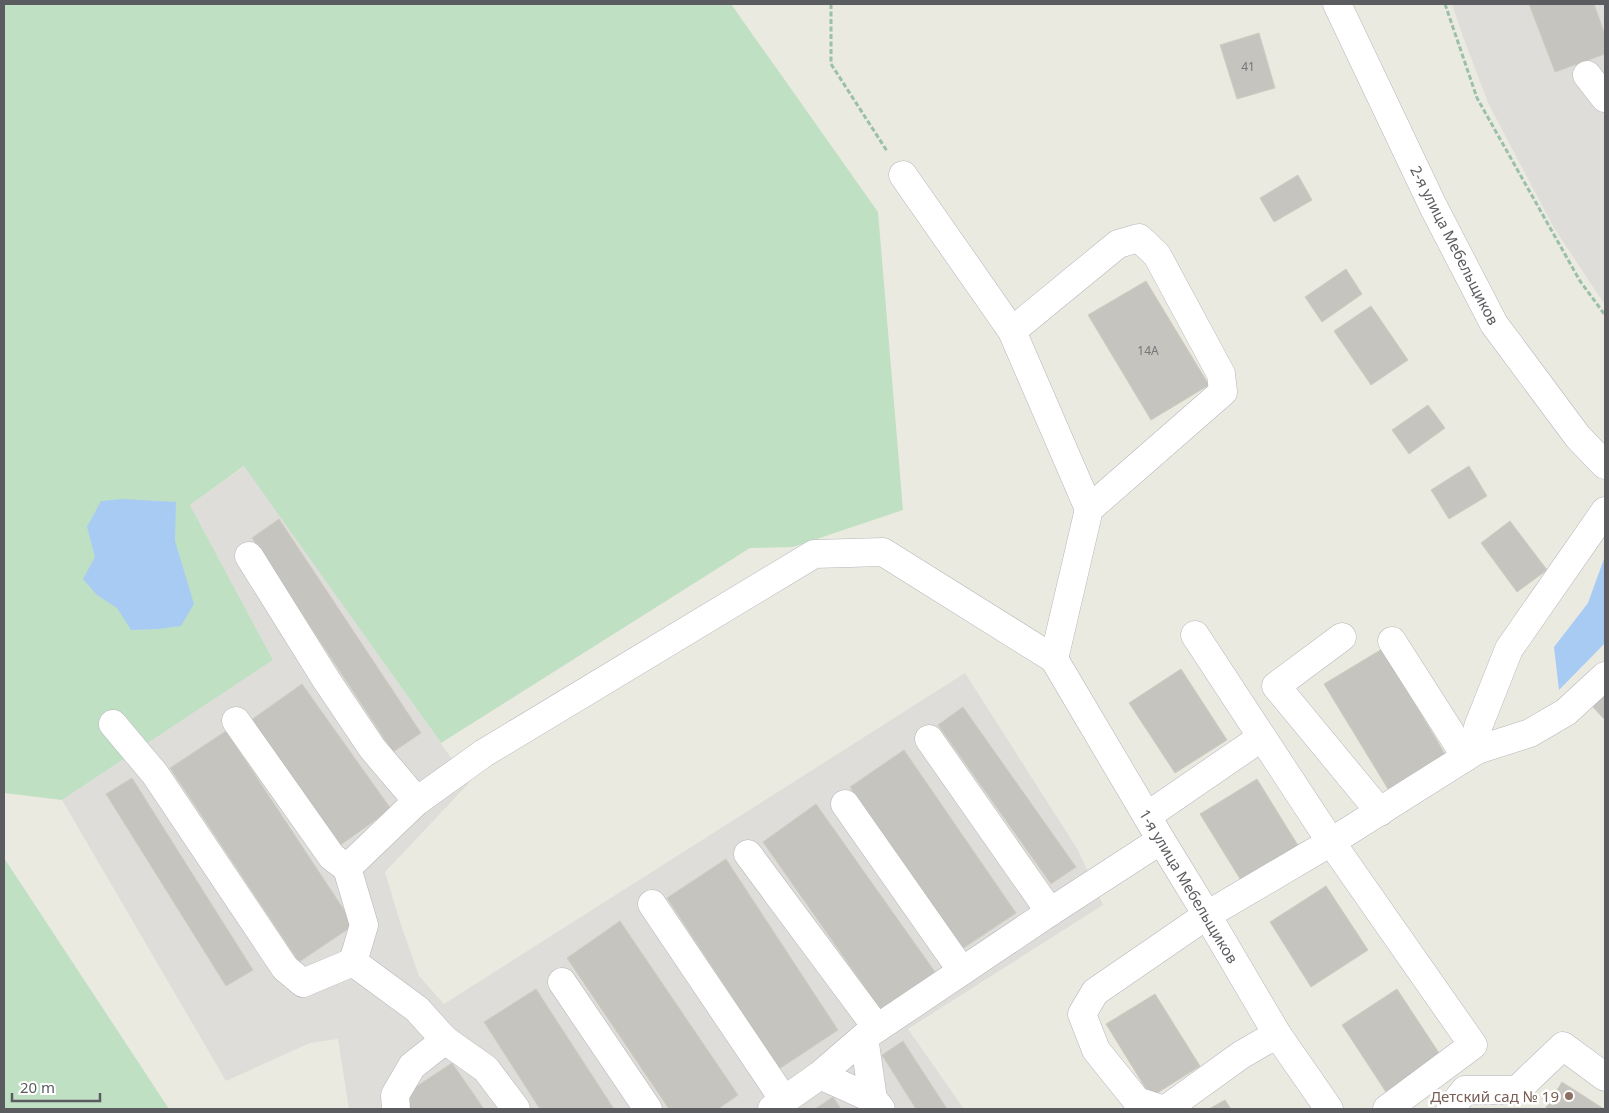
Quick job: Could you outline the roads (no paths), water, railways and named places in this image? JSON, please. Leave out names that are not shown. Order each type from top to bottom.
[{"type":"street","name":"2-я улица Мебельщиков","points":[[1337,4],[1433,206],[1494,324],[1578,437],[1605,465]]},
{"type":"street","points":[[1587,75],[1605,98]]},
{"type":"street","points":[[903,175],[1012,331],[1089,509]]},
{"type":"street","points":[[347,868],[418,800],[484,753],[814,554],[883,552],[1054,659],[1089,509],[1223,392],[1221,374],[1157,256],[1139,238],[1118,244],[1012,331]]},
{"type":"street","points":[[1472,754],[1478,727],[1508,649],[1605,511]]},
{"type":"street","points":[[249,556],[327,681],[372,748],[418,800]]},
{"type":"street","points":[[1195,636],[1331,842],[1473,1045],[1387,1109]]},
{"type":"street","points":[[1342,637],[1276,686],[1380,812]]},
{"type":"street","points":[[1392,641],[1472,754]]},
{"type":"street","name":"1-я улица Мебельщиков","points":[[1054,659],[1276,1034],[1329,1109]]},
{"type":"street","points":[[1161,1109],[1137,1101],[1096,1050],[1082,1014],[1095,992],[1207,915],[1331,842],[1472,754],[1530,733],[1566,712],[1605,676]]},
{"type":"street","points":[[236,721],[332,857],[347,868],[364,925],[353,962]]},
{"type":"street","points":[[113,724],[155,774],[284,968],[302,982],[353,962]]},
{"type":"street","points":[[1147,816],[1262,737]]},
{"type":"street","points":[[929,739],[1050,912]]},
{"type":"street","points":[[845,804],[962,971]]},
{"type":"street","points":[[652,904],[778,1105],[820,1075],[870,1033],[1161,840]]},
{"type":"street","points":[[748,854],[870,1033],[877,1104]]},
{"type":"street","points":[[353,962],[416,1009],[445,1040],[486,1069],[516,1109]]},
{"type":"street","points":[[562,982],[648,1109]]},
{"type":"street","points":[[1166,1109],[1241,1055],[1276,1034]]},
{"type":"street","points":[[396,1109],[395,1095],[412,1066],[445,1040]]},
{"type":"street","points":[[1450,1109],[1465,1090],[1517,1090],[1563,1046],[1605,1077]]},
{"type":"street","points":[[820,1075],[877,1104]]},
{"type":"water","points":[[124,499],[176,502],[175,541],[194,604],[181,626],[131,630],[117,608],[97,595],[83,579],[95,557],[87,527],[101,501]]},
{"type":"water","points":[[1605,556],[1605,643],[1559,690],[1554,647],[1588,603]]},
{"type":"place","name":"Детский сад № 19","points":[[1569,1096]]}]
